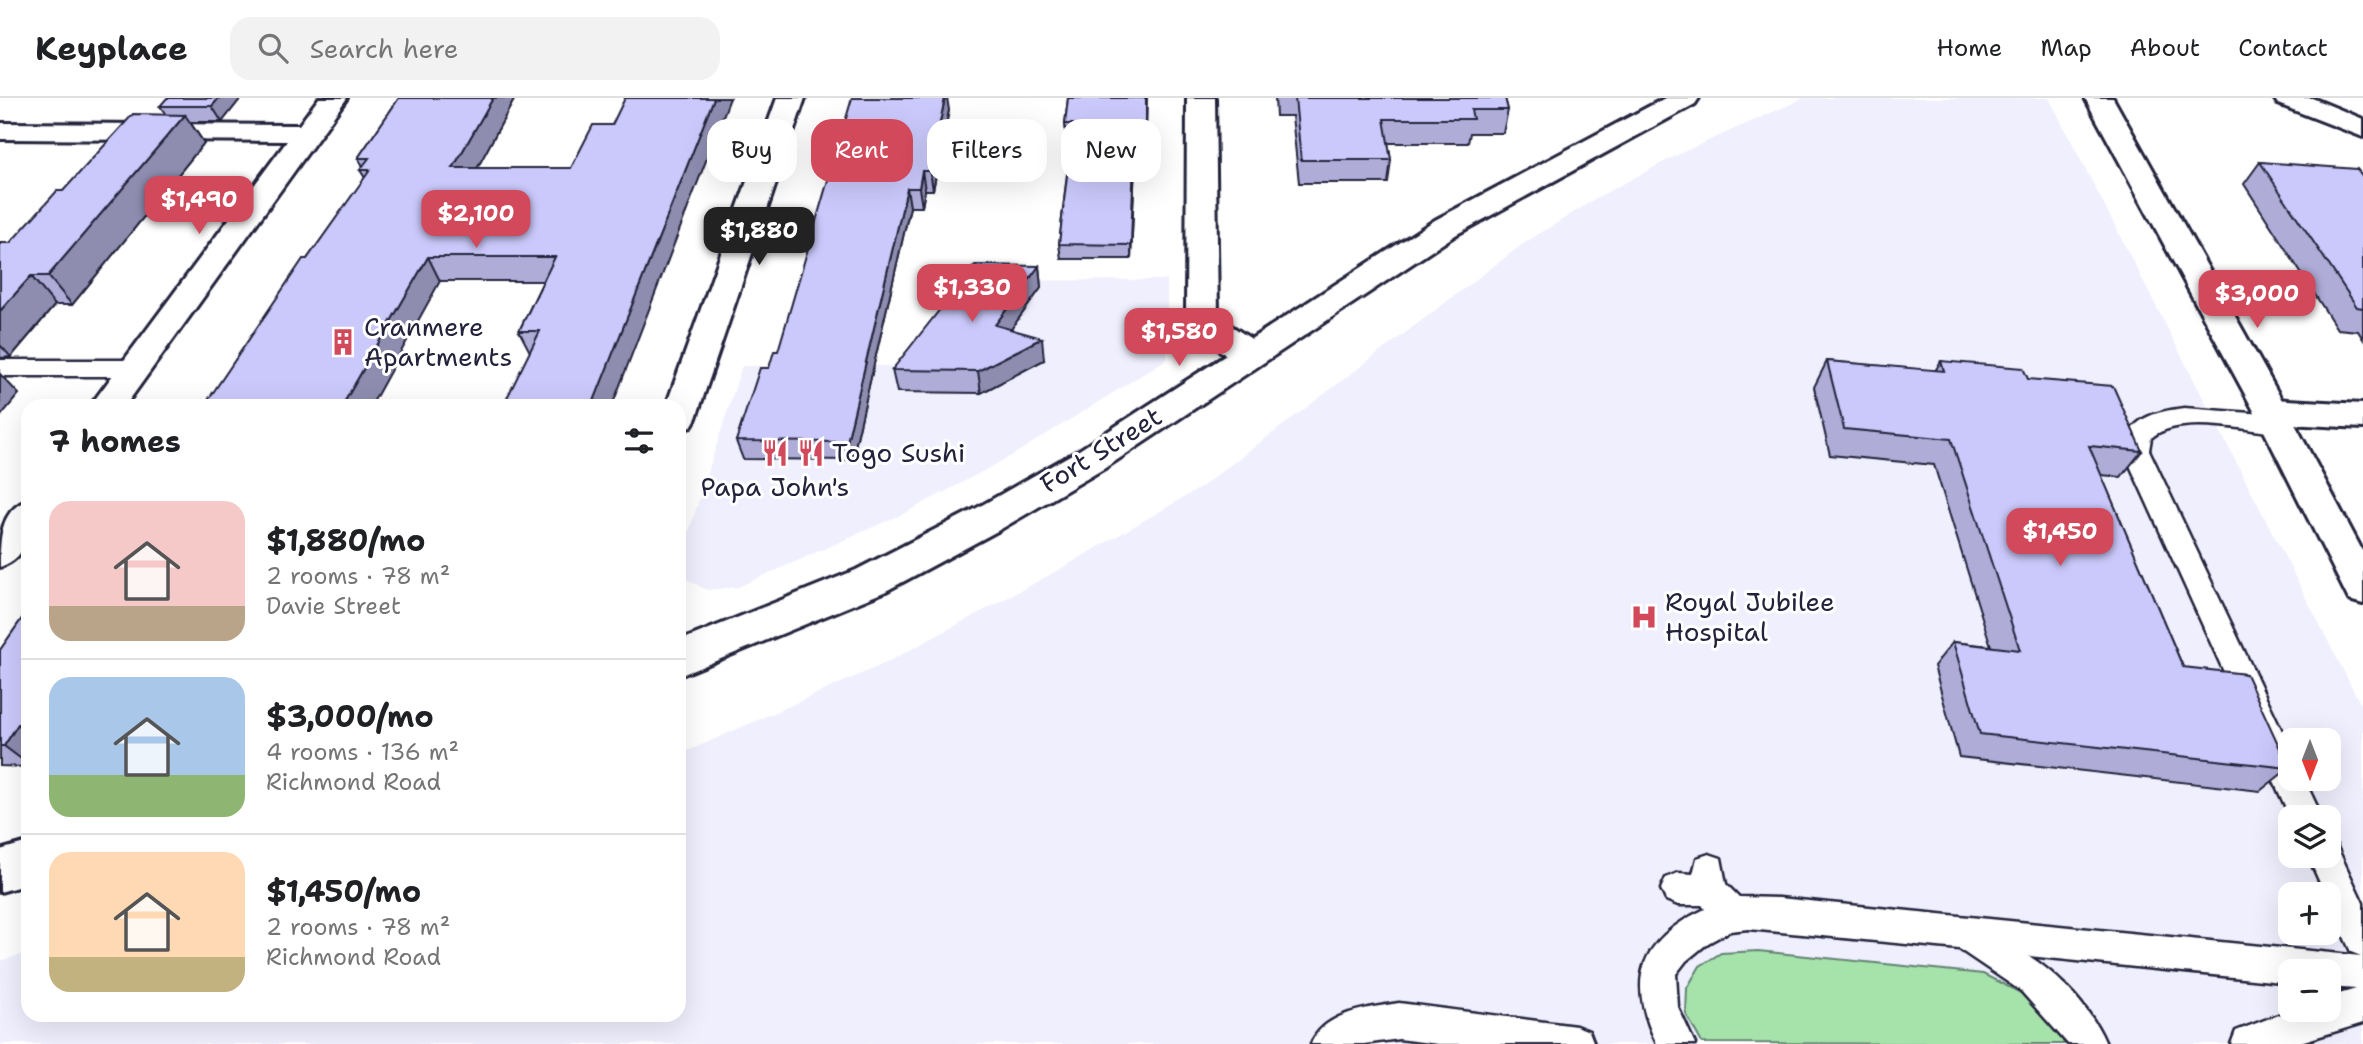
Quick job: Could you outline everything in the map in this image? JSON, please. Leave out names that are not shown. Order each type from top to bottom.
[{"type":"street","points":[[112,399],[333,98]]},
{"type":"street","points":[[686,399],[790,98]]},
{"type":"street","points":[[1200,98],[1202,321],[1250,354]]},
{"type":"street","points":[[2099,98],[2275,417],[2363,589]]},
{"type":"street","points":[[2288,98],[2363,129]]},
{"type":"street","name":"Fort Street","points":[[686,656],[870,581],[988,519],[1092,459],[1446,227],[1675,100]]},
{"type":"street","points":[[0,131],[307,133]]},
{"type":"street","points":[[2275,417],[2363,416]]},
{"type":"street","points":[[1,550],[21,523]]},
{"type":"street","points":[[0,871],[21,865]]},
{"type":"lane","points":[[0,368],[135,368]]},
{"type":"lane","points":[[2275,417],[2180,416],[2154,422],[2140,434],[2136,450],[2300,805]]},
{"type":"lane","points":[[2330,868],[2363,940]]},
{"type":"lane","points":[[1676,1044],[1662,1018],[1657,981],[1669,957],[1693,933],[1707,890],[1779,914],[2363,973]]},
{"type":"lane","points":[[1969,935],[2033,979],[2084,1035],[2088,1044]]},
{"type":"lane","points":[[2249,1044],[2310,1020],[2363,1005]]},
{"type":"lane","points":[[1329,1044],[1358,1027],[1399,1021],[1576,1044]]},
{"type":"shaded area","name":"Royal Jubilee Hospital","points":[[1804,98],[2049,98],[2363,709],[2363,1044],[0,1044],[0,961],[21,955],[21,1022],[686,1022],[686,752],[886,663],[1057,571],[1200,488],[1523,244],[1602,195],[1681,153]]},
{"type":"shaded area","points":[[1167,280],[1167,359],[1013,455],[907,512],[738,587],[707,590],[686,579],[686,540],[742,366],[911,366],[972,281]]},
{"type":"green space","points":[[1758,951],[1983,974],[2031,998],[2060,1032],[2064,1044],[1702,1043],[1686,1014],[1687,988],[1700,966],[1721,953]]},
{"type":"building","points":[[167,98],[219,98],[212,106],[160,106]]},
{"type":"building","points":[[399,98],[493,98],[453,168],[571,168],[593,125],[612,125],[625,98],[714,98],[595,399],[506,399],[540,331],[519,331],[555,257],[428,257],[346,399],[209,399],[303,259],[307,259],[370,170],[360,170],[369,158],[358,158]]},
{"type":"building","points":[[852,98],[945,98],[941,119],[927,119],[927,171],[922,171],[919,188],[907,188],[847,442],[736,441],[760,368],[769,368],[774,351],[778,351],[827,182],[913,182],[913,119],[846,119]]},
{"type":"building","points":[[1068,98],[1146,98],[1146,119],[1066,119]]},
{"type":"building","points":[[1295,98],[1505,98],[1508,110],[1471,110],[1473,119],[1384,119],[1391,160],[1301,160]]},
{"type":"building","points":[[133,114],[185,115],[48,276],[31,276],[0,311],[0,243],[10,243],[57,191],[63,191]]},
{"type":"building","points":[[2260,162],[2357,169],[2363,177],[2363,308],[2357,307]]},
{"type":"building","points":[[1066,182],[1133,182],[1131,245],[1059,244]]},
{"type":"building","points":[[975,265],[1039,266],[995,325],[1042,338],[978,371],[892,370]]},
{"type":"building","points":[[1827,361],[1944,371],[1941,361],[2023,368],[2028,379],[2113,386],[2142,451],[2089,446],[2183,667],[2246,674],[2278,744],[2278,767],[1980,734],[1953,642],[2020,650],[1951,439],[1844,429]]},
{"type":"building","points":[[21,620],[21,724],[18,724],[4,746],[0,746],[0,650]]},
{"type":"place","name":"Cranmere Apartments","points":[[343,342]]},
{"type":"place","name":"Papa John's","points":[[775,453]]},
{"type":"place","name":"Togo Sushi","points":[[811,453]]},
{"type":"place","name":"Royal Jubilee Hospital","points":[[1644,617]]}]
